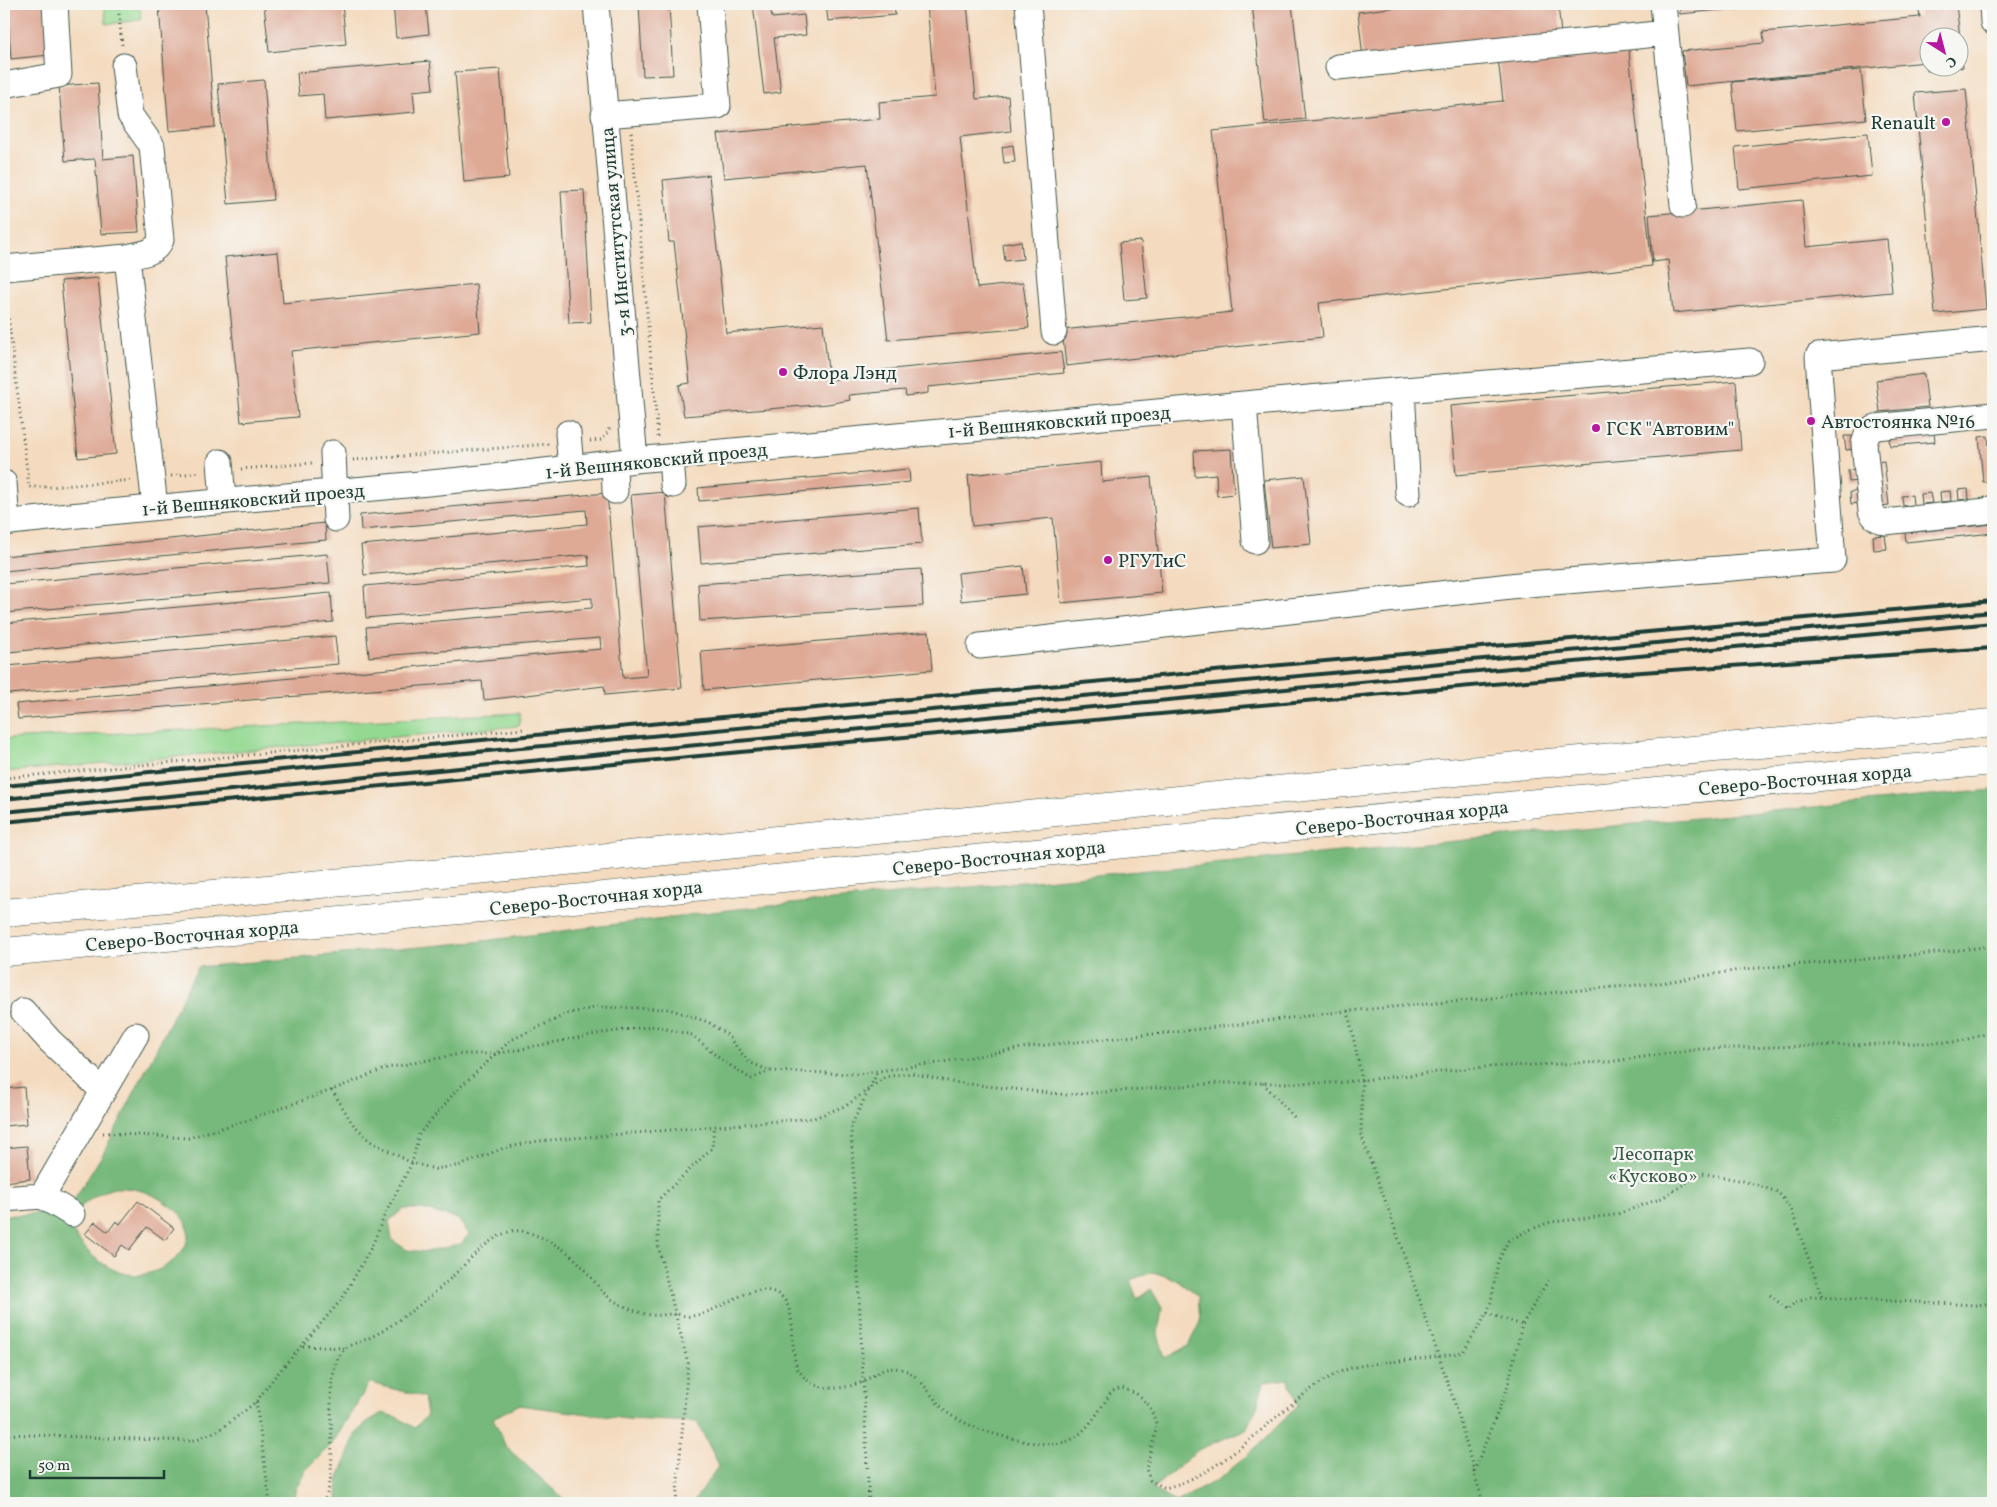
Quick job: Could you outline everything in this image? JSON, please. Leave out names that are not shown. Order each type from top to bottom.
[{"type":"main road","name":"Северо-Восточная хорда","points":[[4,913],[497,868],[1527,765],[1993,723]]},
{"type":"main road","name":"Северо-Восточная хорда","points":[[4,952],[503,906],[1537,803],[1993,761]]},
{"type":"street","points":[[4,85],[59,75],[55,4]]},
{"type":"street","name":"3-я Институтская улица","points":[[596,4],[624,461],[615,491]]},
{"type":"street","points":[[604,115],[718,106],[710,4]]},
{"type":"street","points":[[1028,4],[1054,332]]},
{"type":"street","points":[[1663,4],[1683,205]]},
{"type":"street","points":[[1992,4],[1993,22]]},
{"type":"street","points":[[1338,68],[1666,34]]},
{"type":"street","points":[[4,275],[126,257],[151,251],[158,246],[161,240],[152,146],[130,115],[124,66]]},
{"type":"street","points":[[126,257],[155,507]]},
{"type":"street","points":[[980,646],[1528,584],[1833,560],[1818,356],[1993,339]]},
{"type":"street","name":"1-й Вешняковский проезд","points":[[6,522],[155,507],[334,493],[624,461],[1309,398],[1387,385],[1750,361]]},
{"type":"street","points":[[1387,385],[1408,494]]},
{"type":"street","points":[[1244,404],[1255,541]]},
{"type":"street","points":[[1993,415],[1876,427],[1868,432],[1864,444],[1871,511],[1876,519],[1880,521],[1977,512],[1993,508]]},
{"type":"street","points":[[568,438],[571,468]]},
{"type":"street","points":[[333,457],[336,519]]},
{"type":"street","points":[[666,457],[673,485]]},
{"type":"street","points":[[220,466],[224,501]]},
{"type":"street","points":[[4,483],[6,522]]},
{"type":"street","points":[[23,1011],[50,1041],[103,1091]]},
{"type":"street","points":[[42,1196],[136,1035]]},
{"type":"street","points":[[4,1199],[42,1196],[72,1214]]},
{"type":"path","points":[[118,4],[124,66]]},
{"type":"path","points":[[630,113],[666,457]]},
{"type":"path","points":[[4,275],[29,487],[152,478],[220,466],[568,438],[602,440],[609,431],[608,421]]},
{"type":"path","points":[[4,778],[524,729]]},
{"type":"path","points":[[4,1434],[192,1441],[220,1430],[256,1402],[273,1379],[342,1299],[372,1246],[385,1214],[412,1163],[420,1134],[456,1091],[511,1040],[567,1014],[598,1007],[669,1010],[708,1022],[726,1034],[749,1062],[770,1071],[856,1074],[938,1064],[1028,1047],[1348,1011],[1660,982],[1746,970],[1927,954],[1993,946]]},
{"type":"path","points":[[1348,1011],[1362,1080],[1361,1136],[1389,1211],[1455,1404],[1483,1503]]},
{"type":"path","points":[[80,1131],[188,1138],[246,1121],[387,1068],[460,1054],[496,1054],[602,1033],[654,1026],[692,1034],[718,1058],[751,1079],[770,1071]]},
{"type":"path","points":[[332,1090],[352,1123],[370,1141],[412,1163],[435,1169],[462,1165],[504,1148],[538,1141],[814,1118],[847,1105],[885,1077],[911,1073],[952,1082],[1067,1095],[1221,1083],[1334,1083],[1484,1067],[1608,1062],[1700,1049],[1957,1042],[1993,1032]]},
{"type":"path","points":[[869,1503],[862,1382],[852,1126],[879,1071]]},
{"type":"path","points":[[1263,1083],[1296,1118]]},
{"type":"path","points":[[676,1503],[688,1363],[658,1246],[658,1200],[712,1148],[714,1126]]},
{"type":"path","points":[[302,1346],[344,1348],[371,1337],[408,1314],[442,1286],[493,1238],[515,1230],[536,1234],[568,1253],[591,1275],[604,1293],[622,1305],[651,1315],[676,1314],[692,1316],[752,1292],[774,1292],[785,1299],[793,1328],[793,1350],[796,1365],[803,1376],[819,1387],[838,1388],[862,1382],[873,1374],[885,1369],[902,1370],[918,1380],[946,1412],[964,1423],[1015,1440],[1040,1443],[1069,1441],[1090,1424],[1112,1391],[1122,1388],[1139,1395],[1150,1407],[1157,1426],[1146,1469],[1150,1480],[1165,1488],[1184,1483],[1223,1461],[1307,1393],[1333,1375],[1355,1366],[1463,1352],[1487,1313],[1491,1302],[1498,1262],[1508,1241],[1529,1230],[1551,1222],[1614,1215],[1662,1198],[1702,1173],[1778,1192],[1790,1209],[1822,1297]]},
{"type":"path","points":[[1474,1471],[1507,1389],[1522,1325],[1550,1277]]},
{"type":"path","points":[[1770,1295],[1788,1310],[1794,1303],[1811,1297],[1976,1304],[1993,1303]]},
{"type":"path","points":[[1487,1313],[1522,1325]]},
{"type":"path","points":[[323,1503],[328,1494],[331,1471],[332,1388],[336,1361],[344,1348]]},
{"type":"path","points":[[256,1402],[270,1503]]},
{"type":"green space","points":[[104,4],[140,4],[141,20],[106,24]]},
{"type":"green space","points":[[520,713],[519,726],[4,772],[4,739]]},
{"type":"green space","name":"Лесопарк «Кусково»","points":[[1993,790],[1993,1503],[693,1503],[719,1465],[697,1422],[627,1419],[518,1405],[493,1418],[506,1447],[568,1503],[337,1503],[338,1481],[355,1435],[367,1422],[382,1413],[399,1418],[415,1428],[427,1415],[424,1397],[370,1382],[332,1444],[305,1471],[296,1488],[292,1503],[4,1503],[4,1216],[67,1211],[103,1154],[198,967],[475,942],[728,910]],"holes":[[[113,1188],[135,1189],[160,1199],[184,1218],[187,1225],[186,1245],[181,1253],[165,1267],[136,1275],[117,1271],[96,1258],[82,1244],[66,1222],[76,1211],[99,1194]],[[403,1209],[422,1209],[458,1219],[469,1234],[461,1244],[426,1252],[407,1250],[392,1240],[389,1221]],[[1153,1272],[1177,1280],[1198,1296],[1200,1322],[1188,1346],[1165,1358],[1158,1334],[1162,1308],[1151,1289],[1137,1299],[1130,1280]],[[1288,1379],[1298,1405],[1262,1442],[1221,1478],[1176,1502],[1152,1489],[1198,1450],[1246,1429],[1257,1407],[1264,1382]]]},
{"type":"building","points":[[7,4],[44,4],[49,55],[11,59]]},
{"type":"building","points":[[205,4],[215,127],[169,131],[159,7]]},
{"type":"building","points":[[264,4],[342,4],[346,44],[269,52]]},
{"type":"building","points":[[393,4],[426,4],[429,34],[396,38]]},
{"type":"building","points":[[639,4],[669,4],[673,75],[643,76]]},
{"type":"building","points":[[753,4],[770,4],[772,18],[804,15],[806,35],[774,38],[781,92],[764,94]]},
{"type":"building","points":[[826,4],[894,4],[895,15],[828,21]]},
{"type":"building","points":[[927,4],[967,4],[976,99],[1008,96],[1011,131],[960,137],[977,288],[1023,283],[1029,328],[888,340],[867,164],[724,178],[718,134],[880,119],[879,102],[935,97]]},
{"type":"building","points":[[1252,4],[1292,4],[1305,119],[1265,123]]},
{"type":"building","points":[[1413,4],[1558,4],[1561,34],[1363,58],[1358,12]]},
{"type":"building","points":[[1679,4],[1769,4],[1769,5],[1680,14]]},
{"type":"building","points":[[1918,4],[1956,4],[1959,28],[1920,28],[1920,63],[1686,86],[1682,51],[1764,43],[1763,32],[1920,17]]},
{"type":"building","points":[[1628,43],[1652,266],[1319,303],[1323,337],[1066,366],[1062,330],[1232,312],[1213,131],[1503,101],[1498,58]]},
{"type":"building","points":[[430,61],[433,89],[413,91],[415,112],[325,120],[323,94],[299,96],[297,73]]},
{"type":"building","points":[[500,69],[509,178],[464,182],[455,72]]},
{"type":"building","points":[[1861,70],[1866,119],[1737,131],[1732,82]]},
{"type":"building","points":[[264,80],[273,200],[228,204],[218,84]]},
{"type":"building","points":[[98,83],[103,159],[133,156],[139,232],[101,234],[95,159],[65,161],[59,86]]},
{"type":"building","points":[[1966,89],[1986,309],[1935,314],[1915,93]]},
{"type":"building","points":[[1868,133],[1872,176],[1739,189],[1735,147]]},
{"type":"building","points":[[1013,145],[1015,162],[1004,163],[1002,147]]},
{"type":"building","points":[[709,175],[726,333],[823,324],[829,380],[873,375],[873,371],[1061,352],[1064,373],[928,387],[928,393],[906,396],[905,390],[849,395],[850,400],[828,404],[684,416],[679,385],[690,383],[674,242],[669,242],[663,180]]},
{"type":"building","points":[[584,190],[591,322],[569,323],[561,191]]},
{"type":"building","points":[[1802,200],[1806,247],[1887,239],[1892,292],[1673,313],[1668,260],[1653,262],[1649,215]]},
{"type":"building","points":[[1021,241],[1023,259],[1005,261],[1003,244]]},
{"type":"building","points":[[1141,241],[1147,298],[1124,300],[1119,243]]},
{"type":"building","points":[[278,252],[283,303],[476,284],[480,332],[291,351],[298,417],[241,422],[225,257]]},
{"type":"building","points":[[98,278],[116,454],[78,458],[61,281]]},
{"type":"building","points":[[1924,374],[1928,407],[1880,412],[1876,380]]},
{"type":"building","name":"ГСК \"Автовим\"","points":[[1736,381],[1741,450],[1456,475],[1450,406]]},
{"type":"building","points":[[1934,433],[1935,442],[1890,446],[1889,438]]},
{"type":"building","points":[[1844,436],[1852,436],[1853,449],[1846,450]]},
{"type":"building","points":[[1988,436],[1992,481],[1983,482],[1979,437]]},
{"type":"building","points":[[1231,449],[1234,494],[1217,496],[1216,474],[1195,476],[1194,451]]},
{"type":"building","points":[[1884,461],[1889,505],[1881,506],[1877,462]]},
{"type":"building","name":"РГУТиС","points":[[1101,462],[1102,482],[1151,477],[1162,593],[1061,603],[1053,518],[972,526],[968,475]]},
{"type":"building","points":[[909,469],[910,482],[699,501],[698,488]]},
{"type":"building","points":[[1855,469],[1857,481],[1849,482],[1848,470]]},
{"type":"building","points":[[1304,476],[1311,544],[1271,548],[1264,480]]},
{"type":"building","points":[[1968,489],[1969,499],[1959,500],[1958,490]]},
{"type":"building","points":[[1858,491],[1859,503],[1851,504],[1850,492]]},
{"type":"building","points":[[1950,491],[1951,501],[1941,502],[1940,492]]},
{"type":"building","points":[[665,492],[682,688],[605,695],[604,686],[484,700],[482,681],[18,719],[16,704],[601,649],[600,638],[369,657],[366,627],[592,608],[592,598],[366,618],[364,586],[589,566],[588,555],[364,575],[361,545],[587,524],[586,510],[361,530],[360,515],[607,493],[623,678],[647,676],[631,495]]},
{"type":"building","points":[[1930,493],[1932,503],[1922,504],[1921,494]]},
{"type":"building","points":[[1912,495],[1913,505],[1903,506],[1902,496]]},
{"type":"building","points":[[919,508],[922,544],[701,563],[698,527]]},
{"type":"building","points":[[325,523],[326,540],[4,571],[4,556]]},
{"type":"building","points":[[1993,524],[1993,533],[1906,542],[1905,533]]},
{"type":"building","points":[[1885,535],[1887,549],[1874,550],[1873,536]]},
{"type":"building","points":[[327,554],[330,583],[4,613],[4,584]]},
{"type":"building","points":[[1023,566],[1026,594],[961,601],[958,573]]},
{"type":"building","points":[[921,569],[923,606],[700,621],[698,584]]},
{"type":"building","points":[[331,593],[333,622],[8,652],[5,623]]},
{"type":"building","points":[[929,632],[932,670],[704,690],[701,651]]},
{"type":"building","points":[[335,636],[338,664],[9,694],[7,666]]},
{"type":"building","points":[[24,1087],[27,1124],[4,1126],[4,1089]]},
{"type":"building","points":[[27,1146],[30,1179],[4,1182],[4,1148]]},
{"type":"building","points":[[138,1201],[174,1228],[165,1240],[147,1227],[129,1250],[122,1245],[114,1256],[85,1234],[95,1222],[108,1232],[116,1221],[120,1224]]},
{"type":"railway","points":[[4,786],[993,691],[1993,601]]},
{"type":"railway","points":[[4,799],[271,771],[1993,612]]},
{"type":"railway","points":[[4,812],[997,716],[1993,623]]},
{"type":"railway","points":[[4,822],[804,746],[1583,676],[1993,648]]},
{"type":"place","name":"Renault","points":[[1946,122]]},
{"type":"place","name":"Флора Лэнд","points":[[783,372]]},
{"type":"place","name":"Автостоянка №16","points":[[1811,421]]},
{"type":"place","name":"ГСК \"Автовим\"","points":[[1596,428]]},
{"type":"place","name":"РГУТиС","points":[[1108,560]]}]
